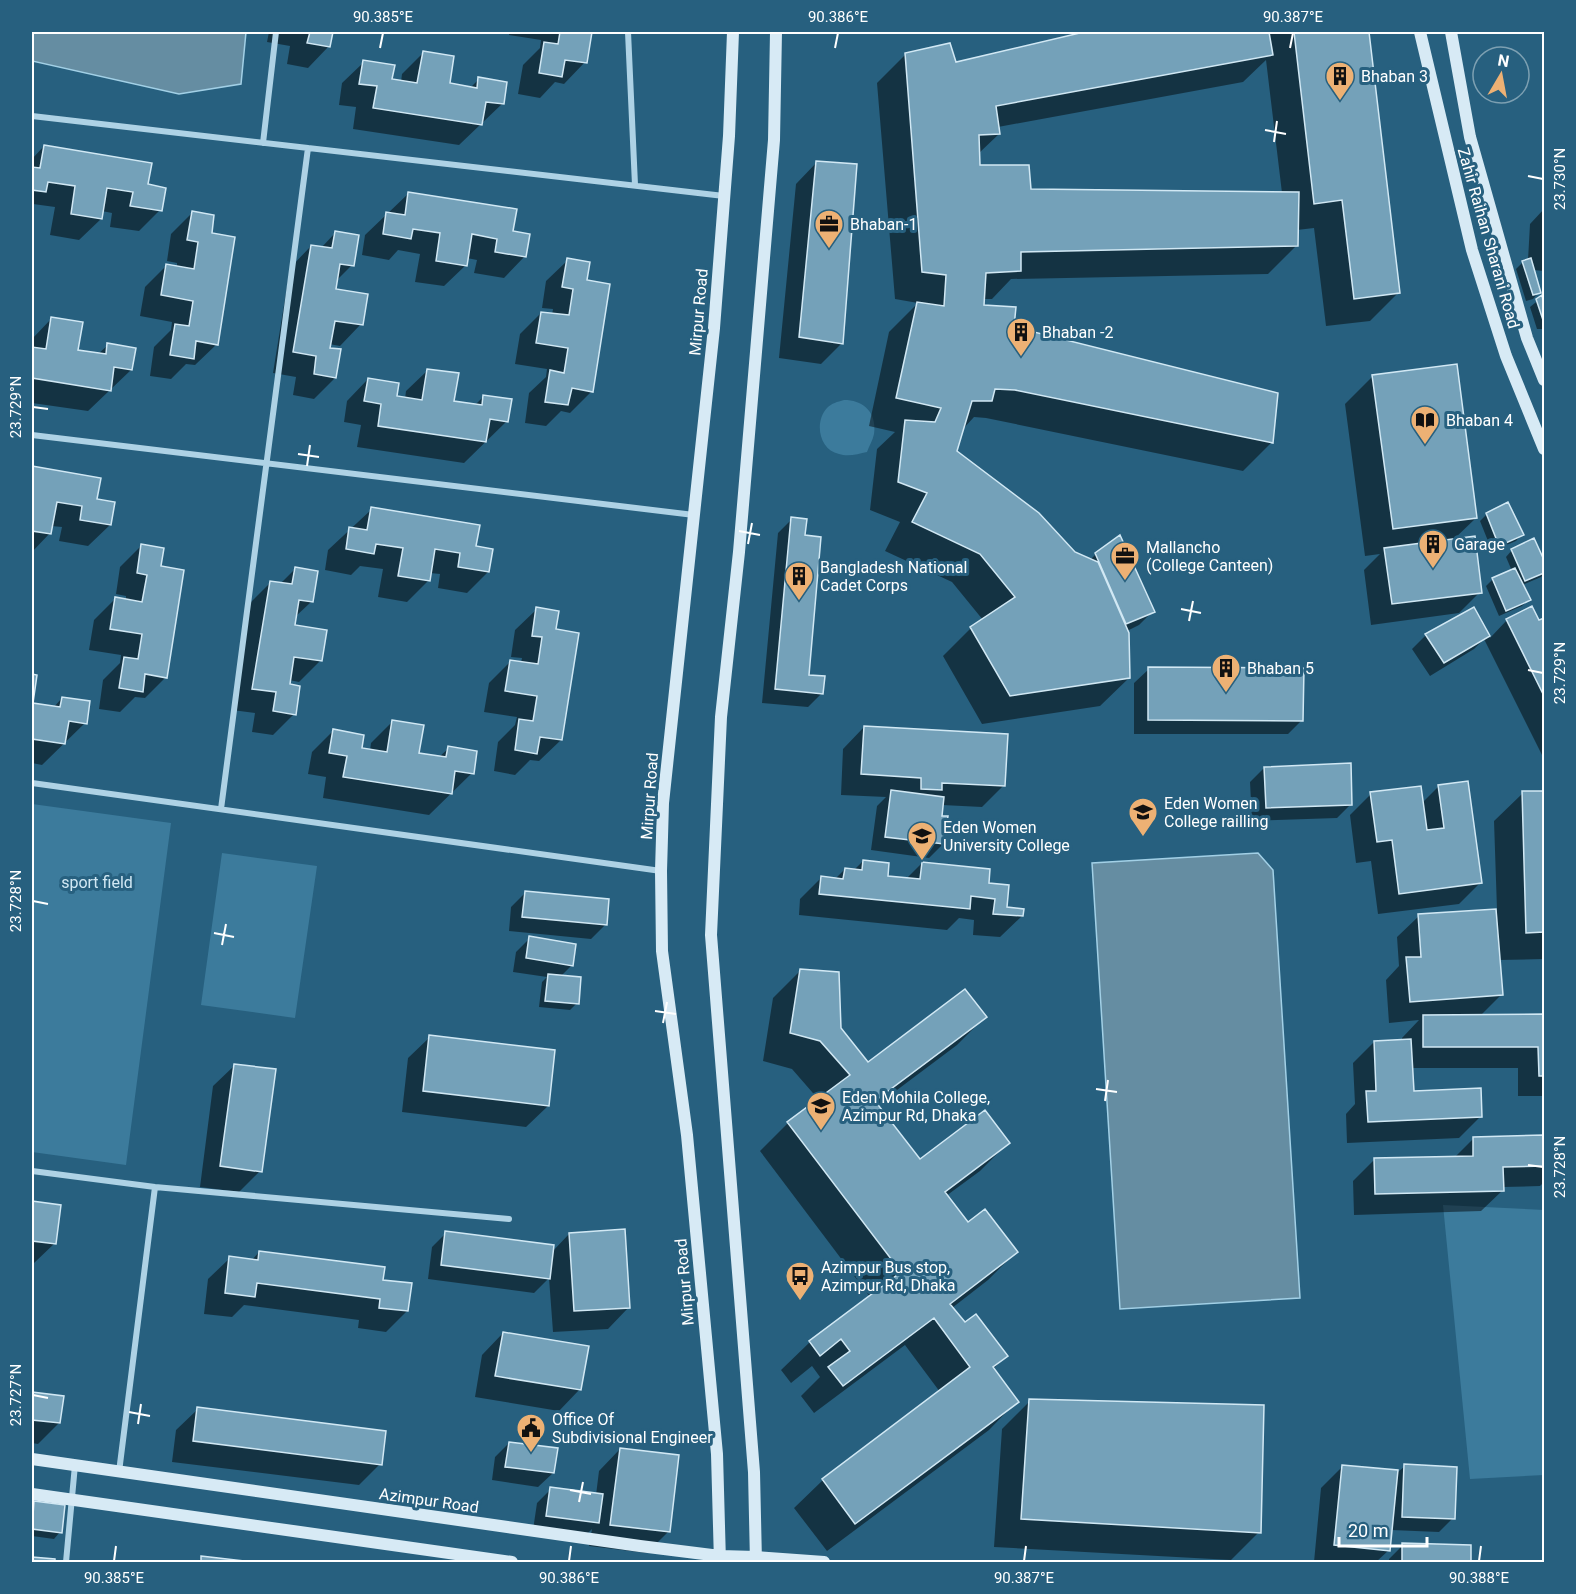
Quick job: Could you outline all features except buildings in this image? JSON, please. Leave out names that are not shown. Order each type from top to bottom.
[{"type":"main road","name":"Mirpur Road","points":[[720,1560],[717,1454],[687,1135],[662,951],[661,871],[663,803],[714,328],[729,136],[733,32]]},
{"type":"main road","points":[[756,1560],[754,1472],[711,935],[721,717],[739,552],[774,140],[776,32]]},
{"type":"main road","name":"Zahir Raihan Sharani Road","points":[[1420,32],[1472,250],[1506,356],[1545,449]]},
{"type":"main road","points":[[1451,32],[1470,137],[1527,338],[1545,380]]},
{"type":"main road","name":"Azimpur Road","points":[[32,1459],[720,1560],[824,1563]]},
{"type":"main road","points":[[32,1494],[512,1563]]},
{"type":"street","points":[[263,143],[276,32]]},
{"type":"street","points":[[628,32],[635,185]]},
{"type":"street","points":[[32,116],[725,196]]},
{"type":"street","points":[[221,809],[308,148]]},
{"type":"street","points":[[32,435],[694,515]]},
{"type":"street","points":[[32,783],[661,871]]},
{"type":"street","points":[[32,1171],[155,1187],[509,1219]]},
{"type":"street","points":[[119,1472],[155,1187]]},
{"type":"street","points":[[66,1563],[75,1464]]},
{"type":"green space","points":[[844,400],[858,402],[871,414],[874,434],[867,452],[842,455],[832,451],[823,441],[820,428],[823,414],[831,405]]},
{"type":"green space","name":"sport field","points":[[32,804],[171,823],[126,1165],[32,1152]]},
{"type":"green space","points":[[222,853],[317,866],[295,1018],[201,1005]]},
{"type":"green space","points":[[1443,1205],[1544,1210],[1544,1475],[1470,1479]]},
{"type":"shaded area","points":[[32,32],[246,32],[241,84],[179,94],[32,61]]},
{"type":"shaded area","points":[[1258,853],[1273,870],[1300,1298],[1120,1309],[1092,863]]},
{"type":"place","name":"Bhaban 3","points":[[1340,102]]},
{"type":"place","name":"Bhaban-1","points":[[829,250]]},
{"type":"place","name":"Bhaban -2","points":[[1021,358]]},
{"type":"place","name":"Bhaban 4","points":[[1425,446]]},
{"type":"place","name":"Garage","points":[[1433,570]]},
{"type":"place","name":"Mallancho (College Canteen)","points":[[1125,582]]},
{"type":"place","name":"Bangladesh National Cadet Corps","points":[[799,602]]},
{"type":"place","name":"Bhaban 5","points":[[1226,694]]},
{"type":"place","name":"Eden Women College railling","points":[[1143,838]]},
{"type":"place","name":"Eden Women University College","points":[[922,862]]},
{"type":"place","name":"Eden Mohila College, Azimpur Rd, Dhaka","points":[[821,1132]]},
{"type":"place","name":"Azimpur Bus stop, Azimpur Rd, Dhaka","points":[[800,1302]]},
{"type":"place","name":"Office Of Subdivisional Engineer","points":[[531,1454]]}]
